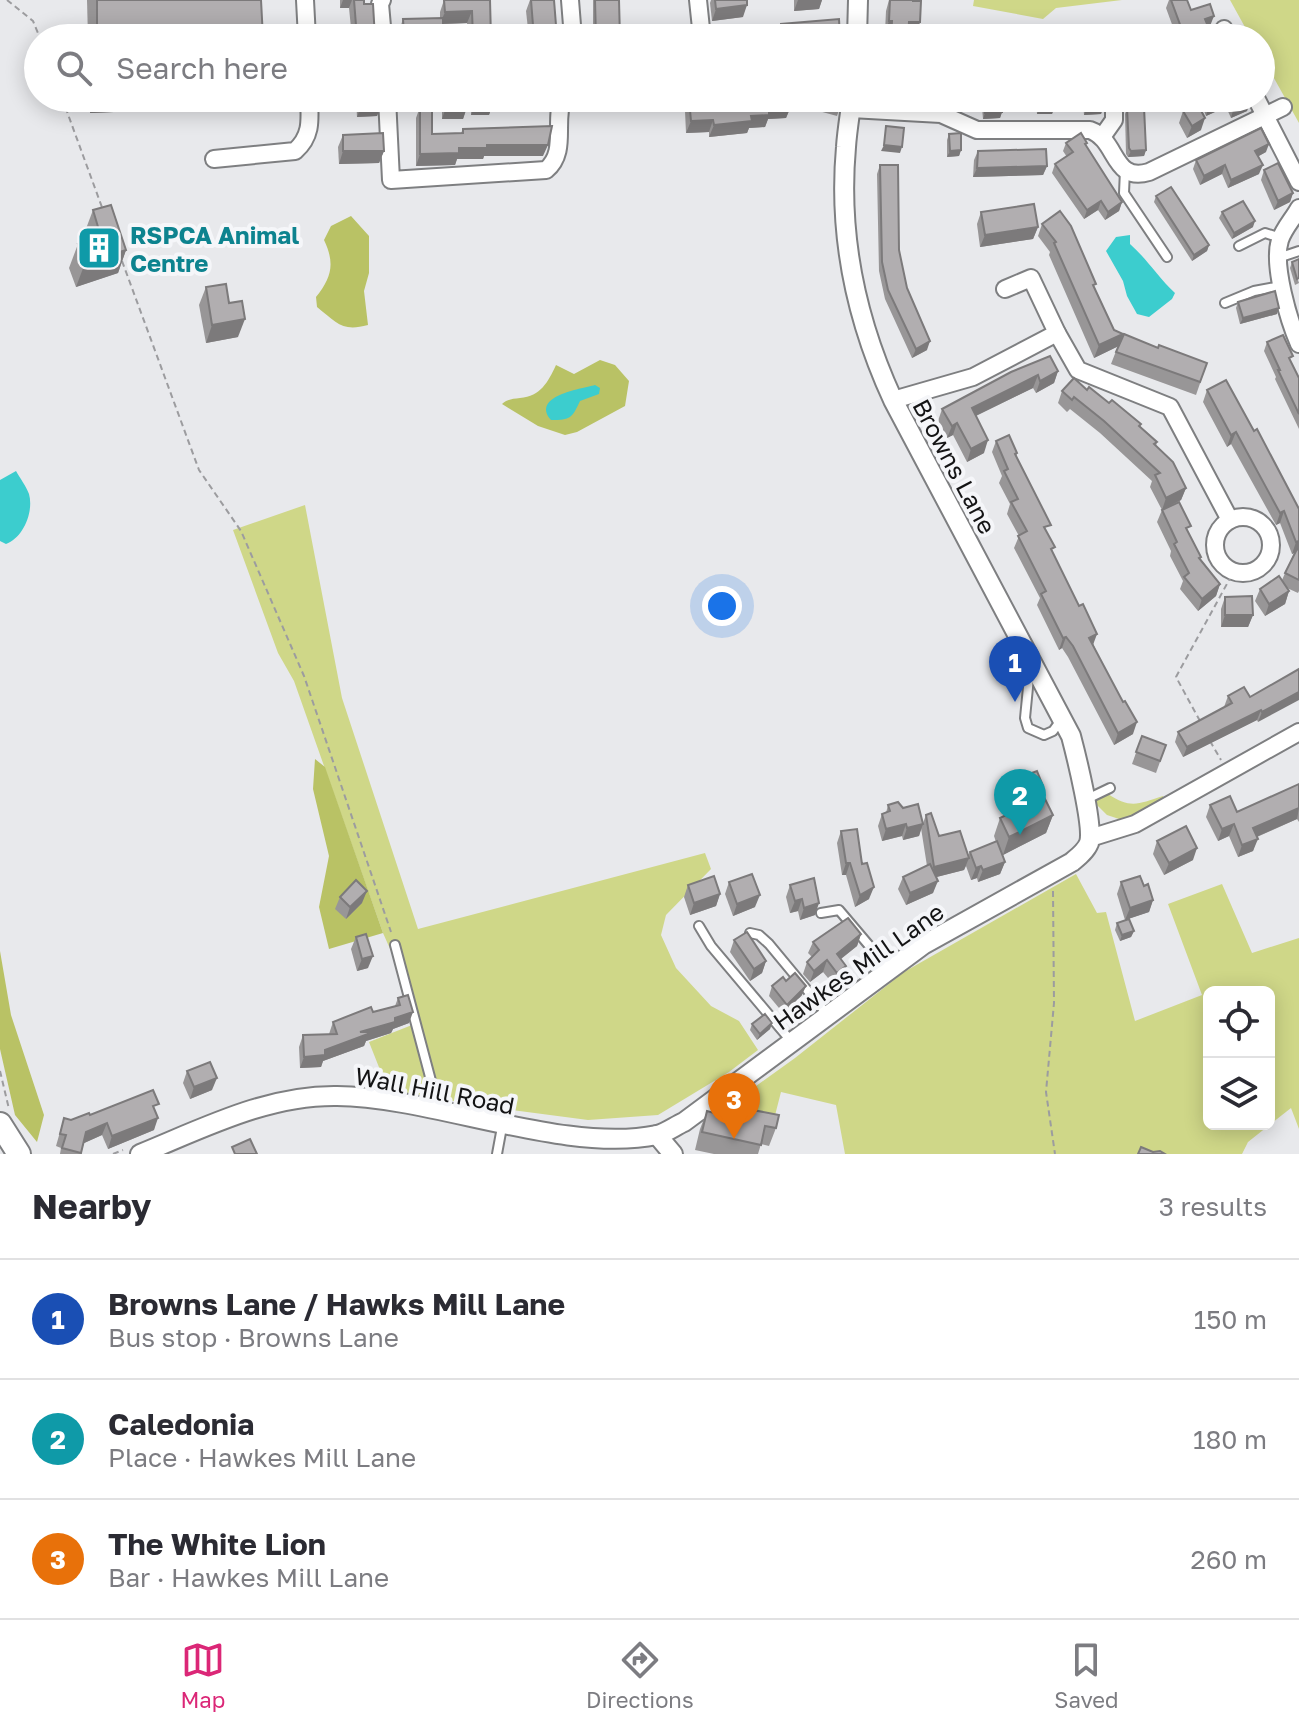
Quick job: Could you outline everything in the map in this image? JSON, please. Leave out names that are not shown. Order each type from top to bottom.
[{"type":"main road","points":[[0,1124],[19,1154]]},
{"type":"street","points":[[305,0],[306,24]]},
{"type":"street","points":[[382,0],[382,24]]},
{"type":"street","points":[[570,0],[572,24]]},
{"type":"street","points":[[698,0],[701,24]]},
{"type":"street","points":[[857,24],[858,0]]},
{"type":"street","points":[[1275,111],[1283,107]]},
{"type":"street","points":[[214,159],[295,151],[305,143],[310,128],[309,112]]},
{"type":"street","points":[[386,112],[384,181],[546,170],[555,163],[558,152],[559,112]]},
{"type":"street","name":"Browns Lane","points":[[850,112],[844,185],[849,262],[868,344],[893,400],[1062,716],[1078,759],[1090,838]]},
{"type":"street","points":[[923,112],[941,114],[977,130],[1081,129],[1095,132],[1125,170],[1136,175],[1149,172],[1272,112]]},
{"type":"street","points":[[1102,137],[1114,120],[1114,112]]},
{"type":"street","points":[[1262,112],[1299,182]]},
{"type":"street","points":[[1299,208],[1281,238],[1278,258],[1292,328],[1299,344]]},
{"type":"street","points":[[1005,289],[1031,278],[1078,370],[1170,407],[1230,520]]},
{"type":"street","points":[[893,400],[973,377],[1057,333]]},
{"type":"street","points":[[1245,517],[1256,521],[1267,531],[1270,541],[1268,557],[1259,568],[1245,573],[1234,571],[1220,561],[1215,544],[1220,529],[1230,520],[1245,517]]},
{"type":"street","name":"Hawkes Mill Lane","points":[[657,1135],[684,1122],[923,945],[1079,856],[1090,838],[1135,824],[1173,795],[1228,772],[1299,732]]},
{"type":"street","name":"Wall Hill Road","points":[[140,1154],[258,1106],[295,1098],[337,1096],[373,1099],[502,1127],[586,1141],[622,1141],[657,1135]]},
{"type":"street","points":[[657,1135],[673,1154]]},
{"type":"lane","points":[[1125,170],[1124,193],[1167,257]]},
{"type":"lane","points":[[1239,246],[1265,233],[1281,238]]},
{"type":"lane","points":[[1278,258],[1299,251]]},
{"type":"lane","points":[[1225,303],[1254,291],[1282,285]]},
{"type":"lane","points":[[1031,659],[1025,718],[1028,728],[1039,734],[1048,733],[1058,727],[1062,716]]},
{"type":"lane","points":[[1084,801],[1110,788]]},
{"type":"lane","points":[[821,913],[839,910],[889,969]]},
{"type":"lane","points":[[699,926],[711,946],[792,1041]]},
{"type":"lane","points":[[750,933],[759,935],[769,944],[827,1014]]},
{"type":"lane","points":[[395,945],[440,1112]]},
{"type":"lane","points":[[497,1154],[502,1127]]},
{"type":"path","points":[[7,0],[34,24]]},
{"type":"path","points":[[67,112],[103,209]]},
{"type":"path","points":[[119,253],[199,470],[241,531],[304,676],[395,945]]},
{"type":"path","points":[[1228,772],[1176,677],[1234,571]]},
{"type":"path","points":[[1047,875],[1053,891],[1054,1003],[1046,1092],[1055,1154]]},
{"type":"green space","points":[[974,0],[1122,0],[1056,8],[1043,19],[973,6]]},
{"type":"green space","points":[[1230,0],[1299,0],[1299,123],[1275,80],[1275,24],[1243,24]]},
{"type":"green space","points":[[351,216],[369,236],[369,273],[364,291],[368,325],[346,327],[317,307],[316,297],[326,283],[331,263],[324,240],[331,226]]},
{"type":"green space","points":[[600,360],[615,365],[629,381],[625,406],[577,432],[565,435],[538,426],[502,404],[539,391],[556,365],[574,374]]},
{"type":"green space","points":[[305,505],[342,698],[418,929],[705,853],[711,869],[666,915],[661,935],[676,968],[711,1006],[739,1021],[758,1050],[729,1072],[658,1115],[588,1120],[388,1090],[369,1042],[412,1025],[399,969],[383,933],[294,681],[278,653],[233,530]]},
{"type":"green space","points":[[315,759],[325,767],[383,933],[329,949],[319,907],[329,856],[313,789]]},
{"type":"green space","points":[[1108,794],[1129,803],[1141,803],[1163,796],[1166,802],[1125,821],[1107,815],[1092,800]]},
{"type":"green space","points":[[1076,874],[1097,913],[1106,912],[1135,1021],[1202,995],[1168,904],[1222,884],[1252,953],[1299,938],[1299,1129],[1291,1108],[1275,1121],[1275,986],[1203,986],[1203,1130],[1263,1130],[1248,1142],[1242,1154],[845,1154],[836,1105],[781,1092],[771,1131],[728,1106],[904,972]]},
{"type":"green space","points":[[0,951],[11,1015],[44,1115],[37,1142],[15,1115],[0,1049]]},
{"type":"water","points":[[1130,235],[1130,244],[1175,293],[1149,317],[1137,314],[1106,251],[1116,237]]},
{"type":"water","points":[[595,385],[600,388],[599,394],[580,401],[570,417],[551,420],[547,405],[552,399]]},
{"type":"water","points":[[16,471],[29,494],[30,509],[22,530],[6,544],[0,541],[0,480]]},
{"type":"building","points":[[97,0],[261,0],[262,24],[97,24]]},
{"type":"building","points":[[354,0],[373,4],[374,24],[356,24]]},
{"type":"building","points":[[444,0],[490,0],[491,24],[472,24],[472,11],[445,12]]},
{"type":"building","points":[[531,0],[554,0],[556,24],[533,24]]},
{"type":"building","points":[[595,0],[619,0],[620,24],[596,24]]},
{"type":"building","points":[[715,0],[747,0],[747,5],[716,9]]},
{"type":"building","points":[[890,0],[921,1],[920,22],[892,24],[889,21]]},
{"type":"building","points":[[1171,0],[1187,0],[1191,10],[1210,4],[1214,16],[1205,19],[1207,24],[1180,24]]},
{"type":"building","points":[[443,18],[443,24],[403,24],[403,19]]},
{"type":"building","points":[[839,19],[839,24],[781,24]]},
{"type":"building","points":[[420,112],[432,112],[432,134],[463,133],[463,129],[552,126],[548,145],[487,145],[487,148],[459,148],[459,153],[420,154]]},
{"type":"building","points":[[690,112],[769,112],[769,115],[751,116],[752,121],[714,125],[713,120],[691,121]]},
{"type":"building","points":[[1127,112],[1144,112],[1146,150],[1131,151]]},
{"type":"building","points":[[1184,112],[1202,112],[1205,118],[1192,126]]},
{"type":"building","points":[[886,126],[904,128],[902,147],[884,145]]},
{"type":"building","points":[[1261,128],[1269,144],[1255,151],[1263,165],[1231,180],[1225,165],[1204,176],[1196,160]]},
{"type":"building","points":[[383,133],[384,151],[343,151],[343,135]]},
{"type":"building","points":[[961,133],[961,150],[950,151],[949,134]]},
{"type":"building","points":[[1081,133],[1122,202],[1108,212],[1101,201],[1087,210],[1055,164],[1073,152],[1066,143]]},
{"type":"building","points":[[1046,149],[1047,166],[977,168],[978,151]]},
{"type":"building","points":[[1278,163],[1293,193],[1278,201],[1264,170]]},
{"type":"building","points":[[880,165],[898,165],[899,250],[907,288],[930,341],[916,349],[888,290],[882,262]]},
{"type":"building","points":[[1171,187],[1209,245],[1194,255],[1156,196]]},
{"type":"building","points":[[1243,201],[1255,221],[1234,233],[1222,212]]},
{"type":"building","points":[[1034,204],[1038,227],[985,235],[981,212]]},
{"type":"building","points":[[111,205],[126,250],[85,263],[78,244],[101,237],[93,210]]},
{"type":"building","points":[[1060,211],[1071,226],[1114,330],[1123,334],[1099,345],[1056,242],[1042,224]]},
{"type":"building","points":[[1299,259],[1299,278],[1297,279],[1292,262]]},
{"type":"building","points":[[226,284],[229,303],[242,301],[245,319],[212,325],[206,287]]},
{"type":"building","points":[[1275,291],[1279,308],[1243,318],[1238,302]]},
{"type":"building","points":[[1124,334],[1207,363],[1200,382],[1116,352]]},
{"type":"building","points":[[1283,335],[1299,378],[1299,414],[1267,342]]},
{"type":"building","points":[[1050,356],[1058,371],[1040,381],[1038,375],[972,408],[988,440],[971,449],[957,423],[952,426],[942,409],[1011,372]]},
{"type":"building","points":[[1074,378],[1109,403],[1112,400],[1141,424],[1139,426],[1157,442],[1154,444],[1173,462],[1186,488],[1166,498],[1155,475],[1160,473],[1104,421],[1062,391]]},
{"type":"building","points":[[1226,380],[1254,431],[1257,429],[1299,509],[1299,541],[1296,542],[1284,511],[1280,513],[1236,432],[1231,435],[1207,390]]},
{"type":"building","points":[[1009,435],[1015,454],[1051,525],[1044,527],[1055,547],[1051,549],[1079,606],[1083,604],[1097,634],[1089,638],[1137,722],[1118,733],[1073,646],[1066,637],[1063,638],[1041,594],[1046,591],[1018,536],[1027,531],[1011,502],[1018,499],[1004,471],[1008,469],[996,441]]},
{"type":"building","points":[[1179,502],[1191,526],[1186,528],[1199,558],[1220,584],[1202,599],[1184,577],[1189,573],[1162,510]]},
{"type":"building","points":[[1299,550],[1299,580],[1285,573]]},
{"type":"building","points":[[1279,576],[1289,591],[1269,604],[1260,589]]},
{"type":"building","points":[[1252,596],[1253,615],[1225,615],[1225,597]]},
{"type":"building","points":[[1299,669],[1299,692],[1187,747],[1178,732],[1232,703],[1228,696],[1244,687],[1250,697]]},
{"type":"building","points":[[1142,736],[1166,745],[1160,761],[1136,752]]},
{"type":"building","points":[[1037,771],[1043,786],[1032,791],[1026,775]]},
{"type":"building","points":[[1299,784],[1299,808],[1253,828],[1258,839],[1242,845],[1234,824],[1222,829],[1210,805],[1230,796],[1237,812]]},
{"type":"building","points":[[1044,797],[1053,815],[1009,837],[1000,818]]},
{"type":"building","points":[[898,802],[903,808],[918,804],[923,824],[886,829],[882,814],[890,811],[888,805]]},
{"type":"building","points":[[931,813],[939,836],[960,831],[969,858],[934,867],[926,815]]},
{"type":"building","points":[[1186,826],[1197,848],[1169,863],[1157,841]]},
{"type":"building","points":[[857,829],[862,864],[867,863],[874,887],[860,895],[850,863],[846,863],[841,831]]},
{"type":"building","points":[[997,841],[1005,862],[983,870],[981,866],[976,868],[970,852]]},
{"type":"building","points":[[930,864],[938,881],[910,893],[903,877]]},
{"type":"building","points":[[752,874],[760,895],[737,904],[729,882]]},
{"type":"building","points":[[714,876],[720,894],[694,903],[688,885]]},
{"type":"building","points":[[1140,876],[1144,886],[1148,884],[1153,900],[1130,908],[1121,882]]},
{"type":"building","points":[[814,878],[819,903],[804,908],[802,899],[795,901],[790,885]]},
{"type":"building","points":[[356,880],[367,891],[350,907],[340,897]]},
{"type":"building","points":[[848,918],[861,934],[837,954],[846,966],[837,973],[827,960],[814,971],[807,962],[819,950],[813,942]]},
{"type":"building","points":[[1129,919],[1134,931],[1122,935],[1117,923]]},
{"type":"building","points":[[747,932],[766,961],[754,969],[734,940]]},
{"type":"building","points":[[366,934],[373,956],[362,959],[356,937]]},
{"type":"building","points":[[795,973],[806,986],[787,1005],[772,986],[783,977],[786,981]]},
{"type":"building","points":[[408,995],[413,1012],[395,1018],[395,1022],[360,1032],[368,1034],[325,1050],[325,1055],[304,1057],[303,1035],[337,1034],[333,1022],[371,1007],[373,1012],[400,1005],[398,998]]},
{"type":"building","points":[[765,1014],[772,1023],[760,1034],[752,1024]]},
{"type":"building","points":[[210,1062],[217,1078],[194,1087],[187,1071]]},
{"type":"building","points":[[153,1090],[159,1104],[153,1106],[158,1118],[112,1136],[107,1123],[86,1132],[81,1153],[62,1148],[66,1135],[60,1134],[64,1118],[71,1120],[90,1115]]},
{"type":"building","points":[[716,1103],[779,1115],[776,1128],[765,1126],[761,1145],[702,1132],[707,1111],[714,1113]]},
{"type":"building","points":[[250,1139],[257,1154],[235,1154],[232,1147]]},
{"type":"building","points":[[1141,1147],[1153,1152],[1160,1151],[1165,1154],[1138,1154]]},
{"type":"place","name":"RSPCA Animal Centre","points":[[99,248]]},
{"type":"place","name":"Browns Lane / Hawks Mill Lane","points":[[1015,702]]},
{"type":"place","name":"Caledonia","points":[[1020,835]]},
{"type":"place","name":"The White Lion","points":[[734,1139]]}]
